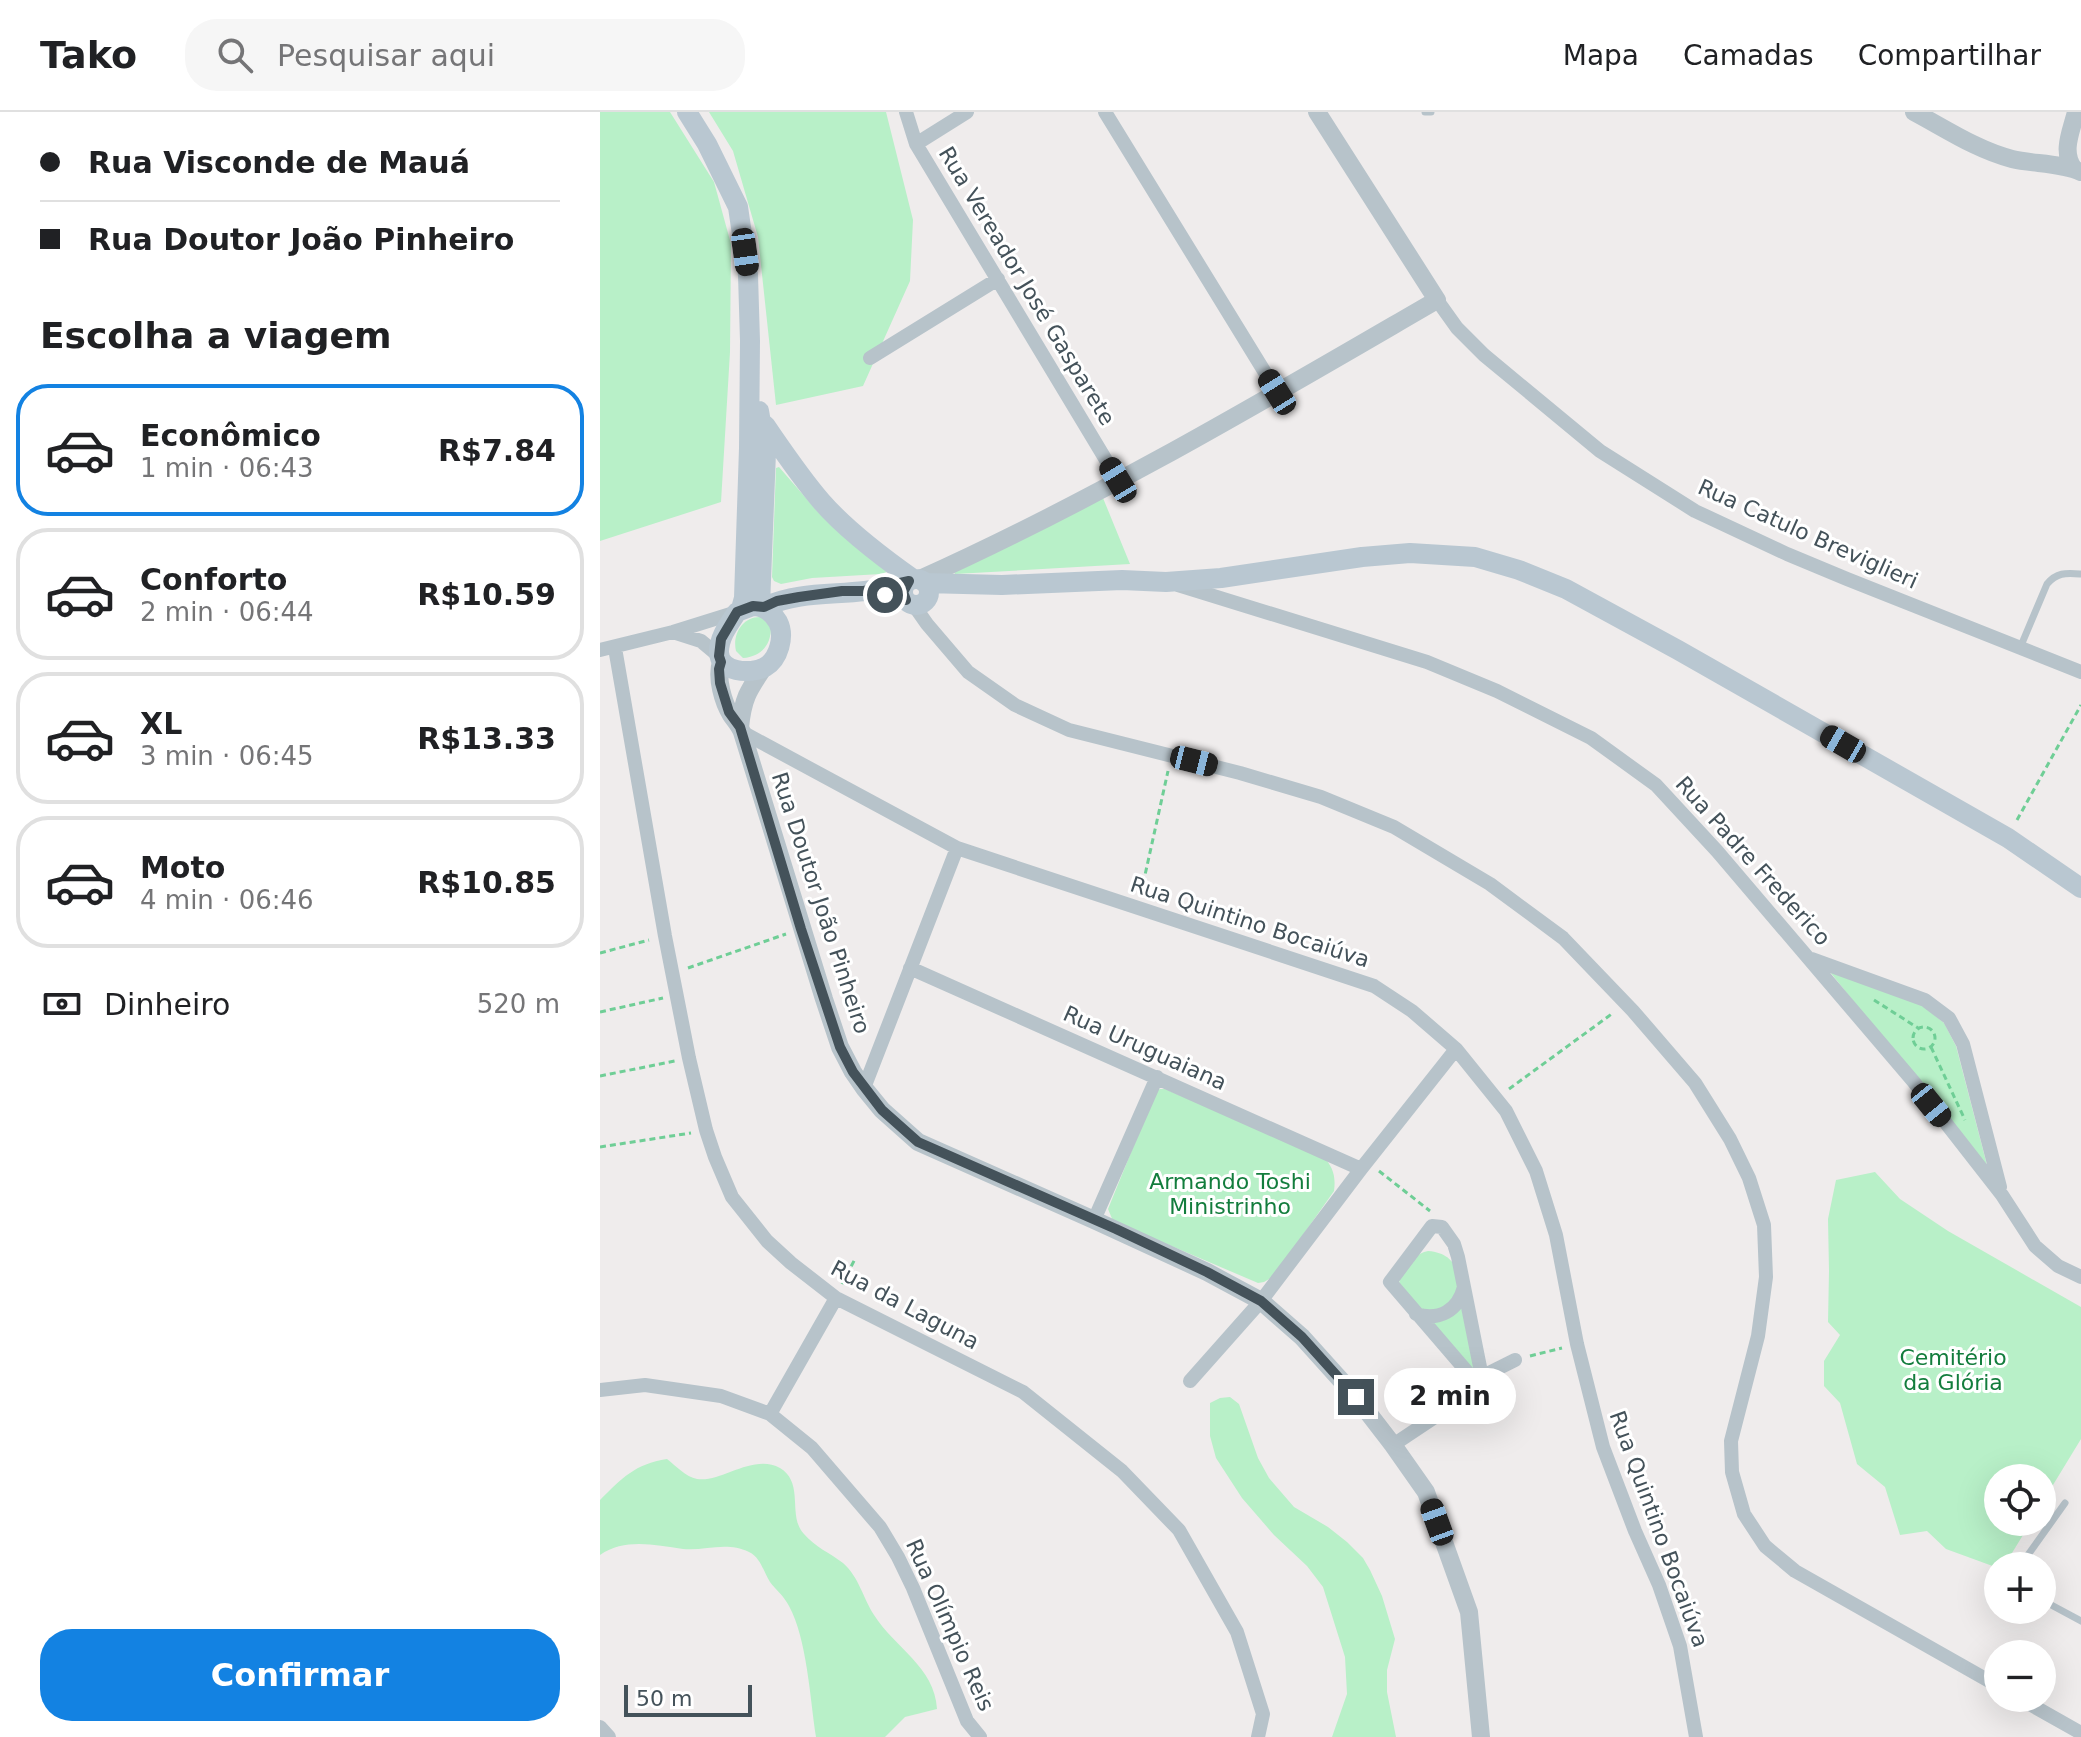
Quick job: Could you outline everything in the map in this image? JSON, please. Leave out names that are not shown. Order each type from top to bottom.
[{"type":"main road","points":[[687,112],[707,144],[738,207],[748,275],[750,367],[744,598],[750,608],[774,617],[780,626],[781,642],[764,667],[741,671],[729,668],[720,659],[721,639],[750,608],[818,594],[974,584],[1122,580],[1166,582],[1221,578],[1410,553],[1475,557],[1566,589],[1678,650],[2008,838],[2081,888]]},
{"type":"main road","points":[[750,367],[766,452],[750,608]]},
{"type":"main road","points":[[761,418],[821,501],[916,589]]},
{"type":"main road","points":[[780,626],[801,604],[818,594]]},
{"type":"street","name":"Rua Vereador José Gasparete","points":[[906,112],[916,144],[1118,480]]},
{"type":"street","points":[[916,144],[967,112]]},
{"type":"street","points":[[1105,112],[1277,392]]},
{"type":"street","points":[[1317,112],[1437,300],[1277,392],[916,589],[927,624],[968,672],[1015,705],[1069,730],[1321,797],[1394,827],[1490,884],[1563,938],[1695,1083],[1730,1139],[1749,1178],[1764,1225],[1766,1277],[1758,1336],[1731,1441],[1732,1472],[1744,1514],[1765,1546],[1795,1571],[1984,1678]]},
{"type":"street","points":[[1914,112],[1976,146],[2009,158],[2042,165],[2074,165],[2076,112]]},
{"type":"street","points":[[870,358],[998,279]]},
{"type":"street","name":"Rua Catulo Breviglieri","points":[[1437,300],[1457,328],[1484,355],[1600,451],[1695,511],[1787,554],[2081,672]]},
{"type":"street","name":"Rua Padre Frederico","points":[[1166,582],[1427,662],[1497,691],[1591,738],[1656,785],[1717,851],[1913,1081],[2002,1195]]},
{"type":"street","points":[[607,649],[750,608]]},
{"type":"street","points":[[673,632],[701,641],[720,659]]},
{"type":"street","name":"Rua da Laguna","points":[[607,649],[689,1058],[706,1130],[732,1197],[767,1241],[791,1263],[1023,1392],[1122,1471],[1179,1530],[1237,1632],[1263,1714],[1258,1737]]},
{"type":"street","name":"Rua Doutor João Pinheiro","points":[[720,659],[723,694],[729,712],[741,730],[840,1047],[864,1088],[882,1110],[918,1142],[1207,1272],[1261,1301],[1302,1337],[1356,1397],[1426,1492],[1469,1612],[1481,1737]]},
{"type":"street","name":"Rua Doutor João Pinheiro","points":[[741,730],[742,704],[764,667]]},
{"type":"street","name":"Rua Quintino Bocaiúva","points":[[741,730],[957,848],[1374,986],[1412,1011],[1456,1049],[1506,1111],[1536,1171],[1556,1235],[1577,1344],[1603,1447],[1659,1585],[1680,1646],[1696,1737]]},
{"type":"street","points":[[864,1088],[957,848]]},
{"type":"street","points":[[1810,959],[1925,1000],[1949,1018],[1963,1044],[2002,1195],[2035,1246],[2058,1266],[2081,1277]]},
{"type":"street","name":"Rua Uruguaiana","points":[[910,968],[1364,1165]]},
{"type":"street","points":[[1190,1381],[1261,1301],[1456,1049]]},
{"type":"street","points":[[1094,1220],[1157,1077]]},
{"type":"street","points":[[1432,1226],[1441,1228],[1454,1244],[1480,1367],[1476,1383],[1390,1282],[1432,1226]]},
{"type":"street","points":[[1416,1314],[1444,1314],[1459,1302],[1464,1286]]},
{"type":"street","points":[[770,1414],[839,1292]]},
{"type":"street","points":[[1393,1445],[1438,1415],[1491,1371],[1515,1360]]},
{"type":"street","name":"Rua Olímpio Reis","points":[[600,1390],[645,1385],[721,1396],[770,1414],[812,1448],[880,1527],[898,1557],[967,1721],[980,1737]]},
{"type":"street","points":[[2044,1712],[2081,1733]]},
{"type":"street","points":[[600,1727],[609,1737]]},
{"type":"lane","points":[[2020,648],[2047,584],[2063,573],[2081,574]]},
{"type":"lane","points":[[2030,1552],[2065,1503]]},
{"type":"lane","points":[[2056,1608],[2081,1621]]},
{"type":"path","points":[[2008,838],[2081,705]]},
{"type":"path","points":[[1137,908],[1171,755]]},
{"type":"path","points":[[672,974],[801,929]]},
{"type":"path","points":[[600,953],[665,936]]},
{"type":"path","points":[[600,1012],[676,995]]},
{"type":"path","points":[[1496,1098],[1626,1004]]},
{"type":"path","points":[[1929,1028],[1934,1033],[1933,1044],[1924,1049],[1917,1047],[1913,1041],[1915,1030],[1929,1028]]},
{"type":"path","points":[[600,1076],[689,1058]]},
{"type":"path","points":[[600,1147],[706,1130]]},
{"type":"path","points":[[1364,1165],[1434,1214],[1441,1228]]},
{"type":"path","points":[[839,1292],[855,1259]]},
{"type":"path","points":[[1515,1360],[1577,1344]]},
{"type":"green space","points":[[600,112],[670,112],[714,182],[731,244],[730,352],[721,502],[600,541]]},
{"type":"green space","points":[[709,112],[886,112],[913,220],[910,281],[863,386],[776,405],[758,237],[733,151]]},
{"type":"green space","points":[[779,467],[818,512],[889,571],[781,584],[774,581],[776,468]]},
{"type":"green space","points":[[1103,498],[1130,564],[955,574],[954,571]]},
{"type":"green space","points":[[761,617],[771,627],[767,644],[755,655],[743,658],[736,651],[737,633],[744,623]]},
{"type":"green space","points":[[1830,972],[1922,1005],[1944,1023],[1956,1046],[1988,1169]]},
{"type":"green space","name":"Armando Toshi Ministrinho","points":[[1160,1089],[1323,1156],[1331,1168],[1334,1191],[1274,1276],[1264,1282],[1258,1283],[1113,1221],[1108,1209],[1156,1091]]},
{"type":"green space","name":"Cemitério da Glória","points":[[1875,1172],[1900,1199],[1948,1231],[2081,1307],[2081,1439],[2056,1480],[2056,1464],[1984,1464],[1984,1536],[2022,1536],[2013,1552],[1984,1552],[1984,1563],[1946,1549],[1927,1531],[1900,1535],[1885,1487],[1857,1464],[1840,1403],[1824,1386],[1824,1361],[1840,1335],[1828,1322],[1828,1219],[1836,1180]]},
{"type":"green space","points":[[1428,1251],[1450,1260],[1462,1280],[1451,1306],[1423,1313],[1399,1285],[1408,1264],[1417,1255]]},
{"type":"green space","points":[[1460,1303],[1479,1367],[1473,1373],[1424,1317]]},
{"type":"green space","points":[[1230,1397],[1239,1404],[1258,1458],[1269,1478],[1294,1507],[1347,1542],[1370,1570],[1382,1596],[1395,1639],[1387,1670],[1387,1692],[1396,1737],[1332,1737],[1347,1694],[1345,1657],[1323,1587],[1242,1498],[1216,1458],[1210,1436],[1210,1403]]},
{"type":"green space","points":[[667,1459],[697,1479],[716,1477],[759,1464],[770,1464],[788,1474],[794,1491],[799,1527],[813,1543],[848,1569],[882,1627],[929,1681],[937,1709],[905,1717],[885,1737],[816,1737],[804,1652],[795,1620],[787,1602],[753,1555],[732,1547],[683,1549],[640,1544],[619,1546],[600,1555],[600,1500],[630,1473],[646,1464]]},
{"type":"route","points":[[885,595],[906,600],[903,592],[909,581],[864,591],[799,597],[764,607],[741,609],[726,629],[719,649],[720,683],[729,712],[740,727],[801,929],[840,1047],[853,1072],[882,1110],[918,1142],[1116,1229],[1261,1301],[1302,1337],[1356,1397]]}]
